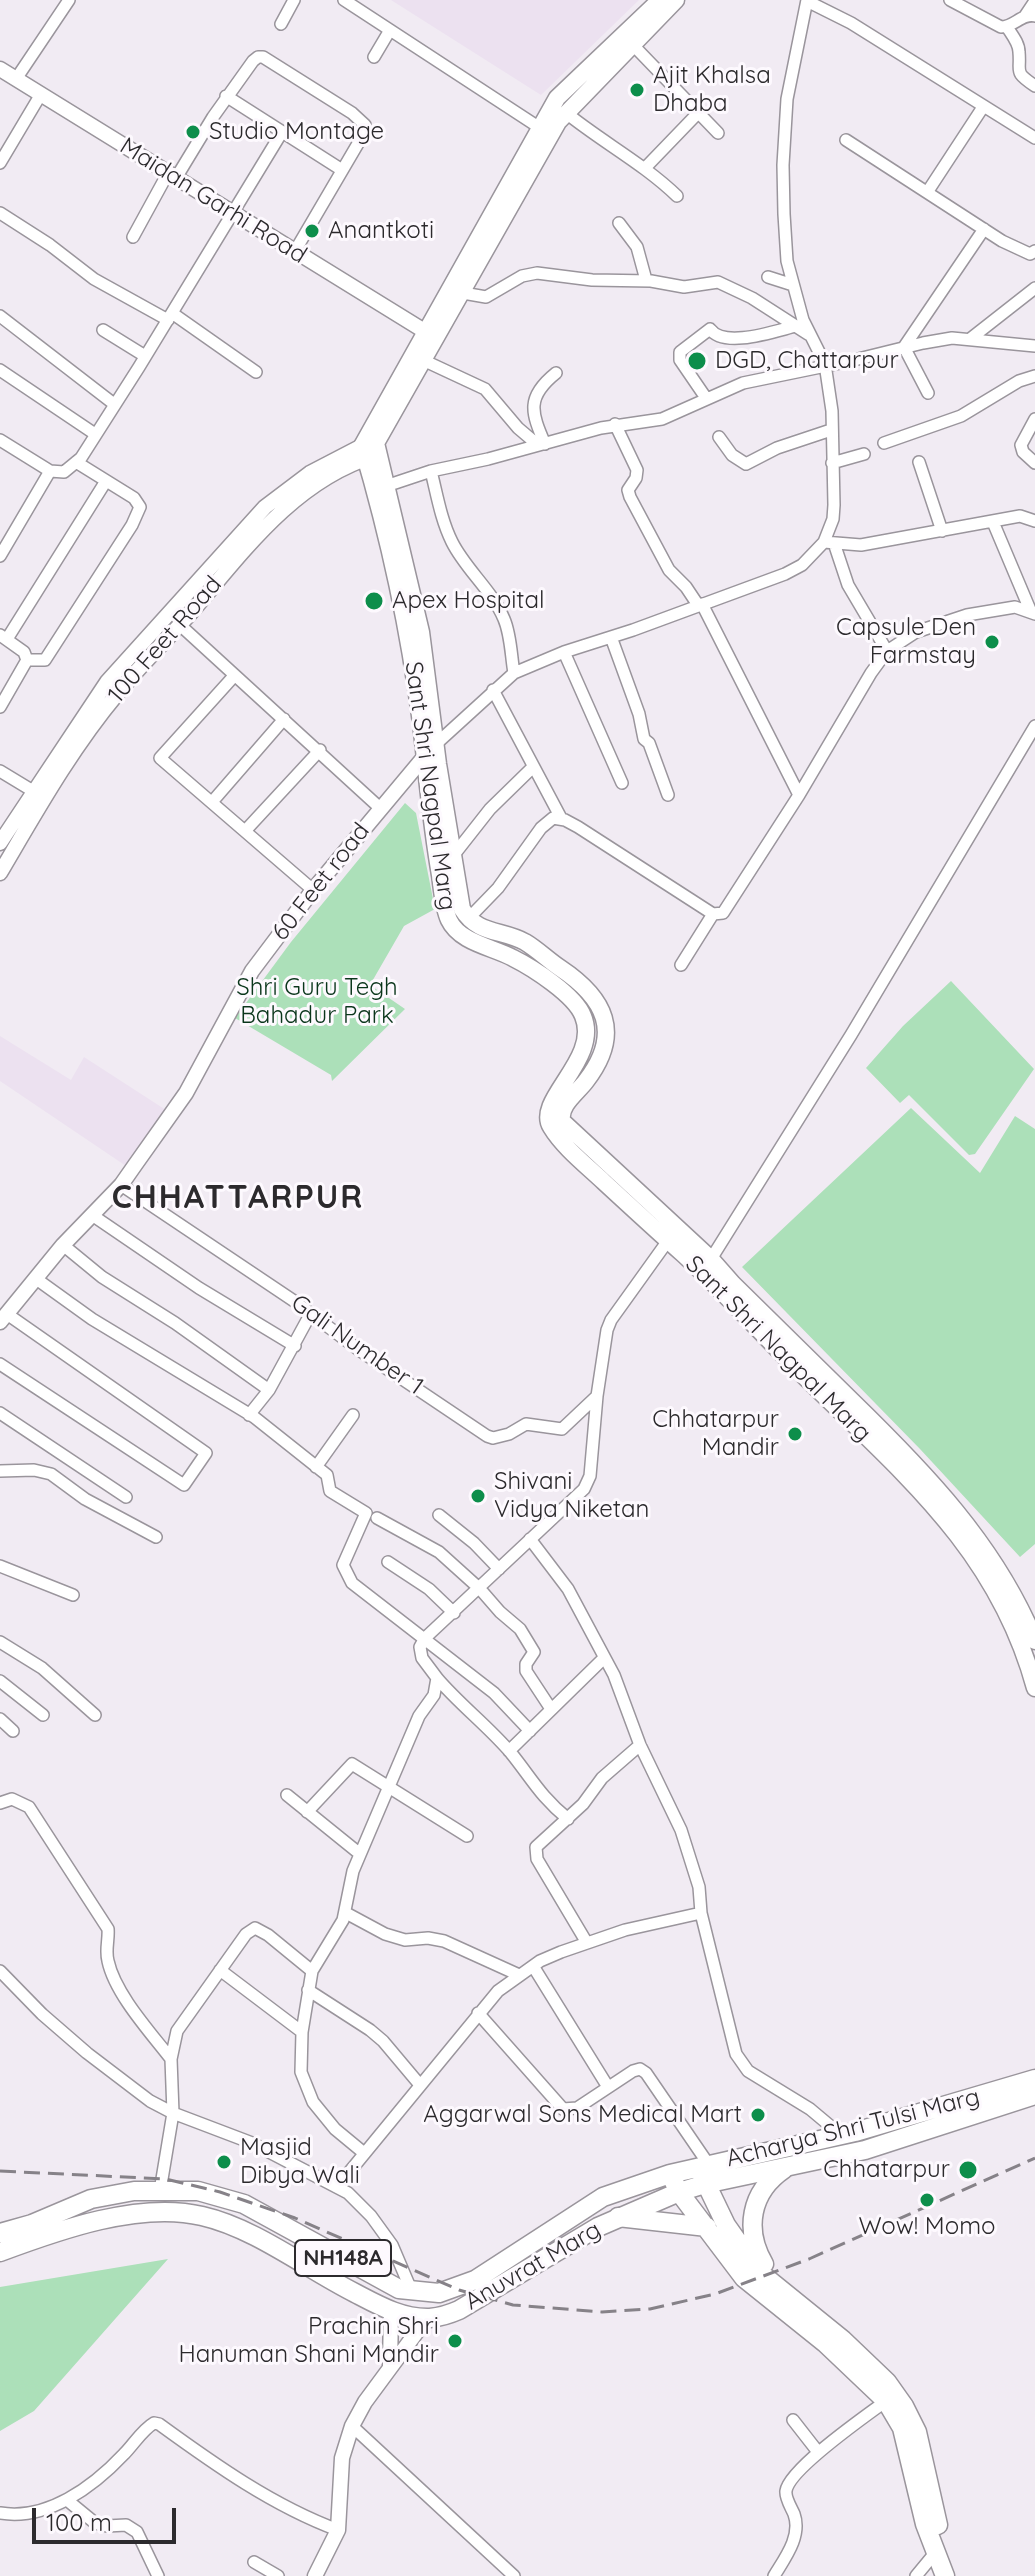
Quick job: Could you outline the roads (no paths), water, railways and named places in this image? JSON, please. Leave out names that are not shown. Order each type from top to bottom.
[{"type":"main road","points":[[371,451],[426,332],[557,98],[660,0]]},
{"type":"main road","points":[[371,451],[565,112],[676,0]]},
{"type":"main road","name":"Sant Shri Nagpal Marg","points":[[371,451],[386,486],[421,632],[447,917],[454,929],[466,938],[531,969],[583,1012],[586,1037],[583,1051],[550,1105],[548,1120],[552,1129],[589,1168],[672,1235],[711,1259],[869,1428],[959,1533],[991,1582],[1015,1627],[1035,1688]]},
{"type":"main road","name":"Sant Shri Nagpal Marg","points":[[371,451],[462,909],[478,927],[527,943],[576,979],[598,1001],[605,1015],[600,1057],[588,1079],[563,1108],[562,1121],[672,1235],[869,1428],[911,1458],[969,1525],[1025,1615],[1035,1641]]},
{"type":"main road","name":"Acharya Shri Tulsi Marg","points":[[704,2172],[1035,2079]]},
{"type":"main road","name":"Acharya Shri Tulsi Marg","points":[[670,2174],[784,2169],[865,2150],[1035,2095]]},
{"type":"main road","points":[[774,2282],[758,2252],[752,2224],[758,2197],[769,2181],[784,2169]]},
{"type":"main road","points":[[704,2172],[726,2225],[759,2272],[843,2340],[887,2382],[904,2406],[917,2432],[938,2525],[958,2576]]},
{"type":"main road","name":"Anuvrat Marg","points":[[0,2252],[37,2238],[114,2218],[150,2213],[186,2213],[219,2221],[253,2237],[391,2311],[427,2318],[459,2310],[618,2217],[679,2192],[704,2172]]},
{"type":"main road","points":[[670,2174],[679,2192],[744,2278],[825,2343],[886,2401],[902,2428],[925,2524],[945,2576]]},
{"type":"main road","name":"Anuvrat Marg","points":[[0,2233],[32,2224],[91,2199],[134,2191],[198,2191],[244,2204],[387,2283],[412,2292],[439,2293],[464,2286],[603,2197],[670,2174]]},
{"type":"main road","points":[[618,2217],[707,2227]]},
{"type":"street","points":[[16,79],[69,0]]},
{"type":"street","points":[[281,24],[294,0]]},
{"type":"street","points":[[344,0],[540,128]]},
{"type":"street","points":[[950,0],[993,25],[1007,27],[1030,16],[1035,1]]},
{"type":"street","points":[[887,651],[848,585],[829,543],[833,519],[832,411],[825,364],[803,320],[785,245],[784,140],[787,99],[807,1],[851,23],[1035,138]]},
{"type":"street","points":[[1007,27],[1019,48],[1018,70],[1035,86]]},
{"type":"street","points":[[374,57],[390,30]]},
{"type":"street","points":[[633,45],[718,133]]},
{"type":"street","points":[[133,237],[226,96],[258,57],[352,113],[365,125],[363,135],[295,251]]},
{"type":"street","name":"Maidan Garhi Road","points":[[0,69],[426,332]]},
{"type":"street","points":[[0,163],[41,94]]},
{"type":"street","points":[[226,96],[342,170]]},
{"type":"street","points":[[928,191],[983,107]]},
{"type":"street","points":[[565,112],[645,168],[677,196]]},
{"type":"street","points":[[645,168],[699,112]]},
{"type":"street","points":[[0,440],[50,471],[64,472],[76,462],[170,317],[282,132]]},
{"type":"street","points":[[846,140],[984,229],[1024,252],[1030,254],[1035,251]]},
{"type":"street","points":[[0,213],[50,245],[94,279],[170,317],[256,372]]},
{"type":"street","points":[[619,223],[637,247],[646,280]]},
{"type":"street","points":[[904,347],[984,229]]},
{"type":"street","points":[[463,293],[486,297],[522,276],[537,273],[592,280],[646,280],[684,287],[710,282],[723,284],[812,336]]},
{"type":"street","points":[[768,277],[793,285]]},
{"type":"street","points":[[970,339],[1035,288]]},
{"type":"street","points":[[0,316],[114,404]]},
{"type":"street","points":[[706,398],[680,360],[680,352],[710,329],[715,336],[727,339],[796,326]]},
{"type":"street","points":[[103,330],[145,356]]},
{"type":"street","points":[[386,486],[431,471],[615,424],[662,419],[743,383],[825,364],[952,338],[1035,346]]},
{"type":"street","points":[[904,347],[928,393]]},
{"type":"street","points":[[425,361],[485,389],[518,428],[541,444]]},
{"type":"street","points":[[0,370],[95,434]]},
{"type":"street","points":[[541,444],[533,406],[539,389],[556,373]]},
{"type":"street","points":[[884,443],[961,416],[1019,381],[1035,376]]},
{"type":"street","points":[[1035,419],[1021,445],[1023,452],[1035,463]]},
{"type":"street","points":[[615,424],[637,470],[628,490],[641,522],[669,570],[700,605],[799,795]]},
{"type":"street","points":[[719,437],[732,455],[746,464],[777,448],[831,430]]},
{"type":"street","name":"100 Feet Road","points":[[0,873],[69,759],[116,694],[180,625],[233,560],[291,502],[371,451]]},
{"type":"street","name":"100 Feet Road","points":[[0,843],[107,682],[265,507],[310,473],[371,451]]},
{"type":"street","points":[[832,463],[864,454]]},
{"type":"street","points":[[27,660],[45,660],[138,514],[139,502],[76,462]]},
{"type":"street","points":[[919,462],[942,531]]},
{"type":"street","points":[[0,556],[50,471]]},
{"type":"street","points":[[431,471],[442,519],[451,541],[492,597],[505,621],[514,673]]},
{"type":"street","points":[[27,660],[24,652],[4,637],[106,481]]},
{"type":"street","points":[[430,750],[514,673],[564,652],[785,574],[802,565],[829,543],[861,545],[1020,516],[1035,521]]},
{"type":"street","points":[[993,522],[1033,613]]},
{"type":"street","points":[[493,690],[561,818],[713,914],[723,913],[887,651],[916,632],[967,615],[1003,607],[1033,613]]},
{"type":"street","points":[[180,625],[380,808]]},
{"type":"street","points":[[611,637],[639,714],[644,739],[649,743],[668,795]]},
{"type":"street","points":[[564,652],[622,783]]},
{"type":"street","points":[[0,707],[27,660]]},
{"type":"street","points":[[234,676],[160,758],[313,890]]},
{"type":"street","points":[[212,802],[284,719]]},
{"type":"street","points":[[711,1259],[851,1035],[1035,726]]},
{"type":"street","points":[[245,831],[320,750]]},
{"type":"street","name":"60 Feet road","points":[[4,1318],[63,1245],[121,1185],[186,1093],[252,971],[313,890],[430,750]]},
{"type":"street","points":[[453,856],[490,809],[533,767]]},
{"type":"street","points":[[0,771],[33,791]]},
{"type":"street","points":[[468,919],[498,888],[548,820],[561,818]]},
{"type":"street","points":[[681,965],[713,914]]},
{"type":"street","name":"Gali Number 1","points":[[121,1185],[311,1313],[359,1350],[493,1438],[509,1434],[526,1424],[562,1429],[597,1396]]},
{"type":"street","points":[[92,1215],[199,1288],[295,1346]]},
{"type":"street","points":[[568,1819],[539,1792],[481,1720],[451,1695],[420,1654],[420,1647],[425,1638],[580,1494],[587,1483],[603,1342],[611,1320],[672,1235]]},
{"type":"street","points":[[63,1245],[102,1277],[175,1323],[269,1390]]},
{"type":"street","points":[[35,1278],[92,1319],[249,1415],[327,1475],[330,1491],[366,1513],[343,1565],[352,1583],[494,1693],[530,1731]]},
{"type":"street","points":[[249,1415],[269,1390],[311,1313]]},
{"type":"street","points":[[0,1364],[184,1485],[206,1453],[4,1318]]},
{"type":"street","points":[[0,1413],[126,1497]]},
{"type":"street","points":[[316,1467],[353,1415]]},
{"type":"street","points":[[0,1471],[34,1470],[51,1474],[85,1499],[156,1537]]},
{"type":"street","points":[[439,1515],[474,1543],[499,1569]]},
{"type":"street","points":[[377,1518],[439,1552],[480,1589],[496,1609],[512,1620],[527,1637],[534,1652],[526,1664],[526,1671],[551,1709]]},
{"type":"street","points":[[530,1539],[568,1589],[619,1685],[640,1745],[681,1830],[699,1887],[701,1913],[736,2054],[748,2071],[810,2109],[841,2135]]},
{"type":"street","points":[[388,1562],[429,1589],[454,1613]]},
{"type":"street","points":[[0,1566],[73,1595]]},
{"type":"street","points":[[0,1642],[42,1668],[95,1715]]},
{"type":"street","points":[[509,1751],[604,1658]]},
{"type":"street","points":[[364,2153],[335,2129],[313,2102],[301,2072],[302,2032],[308,1990],[312,1971],[334,1939],[346,1913],[353,1871],[419,1716],[434,1695],[437,1678]]},
{"type":"street","points":[[0,1681],[43,1715]]},
{"type":"street","points":[[0,1719],[13,1731]]},
{"type":"street","points":[[587,1943],[534,1853],[541,1841],[568,1819],[602,1778],[640,1745]]},
{"type":"street","points":[[307,1812],[352,1764],[467,1836]]},
{"type":"street","points":[[287,1795],[360,1854]]},
{"type":"street","points":[[0,1803],[12,1799],[20,1801],[37,1817],[108,1929],[109,1966],[122,1991],[171,2059]]},
{"type":"street","points":[[346,1913],[385,1934],[405,1940],[428,1938],[444,1941],[519,1975]]},
{"type":"street","points":[[337,2187],[478,2013],[498,1991],[519,1975],[587,1943],[649,1924],[701,1913]]},
{"type":"street","points":[[160,2191],[173,2113],[171,2059],[174,2041],[183,2020],[246,1934],[255,1928],[312,1971]]},
{"type":"street","points":[[533,1966],[608,2087]]},
{"type":"street","points":[[220,1970],[302,2032]]},
{"type":"street","points":[[0,1971],[42,2014],[134,2091],[173,2113],[252,2143],[337,2187],[356,2201],[392,2245],[412,2292]]},
{"type":"street","points":[[308,1990],[383,2041],[420,2085]]},
{"type":"street","points":[[478,2013],[563,2109],[577,2108],[633,2071],[640,2069],[646,2073],[704,2172]]},
{"type":"street","points":[[390,2370],[391,2311]]},
{"type":"street","points":[[315,2576],[338,2530],[342,2458],[352,2426],[365,2402],[427,2318]]},
{"type":"street","points":[[774,2576],[795,2535],[795,2517],[786,2490],[792,2480],[818,2452],[886,2401]]},
{"type":"street","points":[[793,2420],[818,2452]]},
{"type":"street","points":[[0,2513],[26,2516],[67,2500],[104,2473],[154,2423],[197,2453],[283,2504],[338,2530]]},
{"type":"street","points":[[352,2426],[514,2576]]},
{"type":"street","points":[[67,2500],[95,2523],[126,2525],[137,2532],[158,2576]]},
{"type":"street","points":[[916,2576],[935,2553]]},
{"type":"street","points":[[254,2562],[278,2576]]},
{"type":"railway","points":[[0,2171],[166,2179],[220,2192],[295,2218],[459,2290],[513,2305],[602,2312],[650,2309],[715,2294],[809,2259],[1035,2158]]},
{"type":"place","name":"Ajit Khalsa Dhaba","points":[[637,90]]},
{"type":"place","name":"Studio Montage","points":[[193,132]]},
{"type":"place","name":"Anantkoti","points":[[312,231]]},
{"type":"place","name":"DGD, Chattarpur","points":[[697,361]]},
{"type":"place","name":"Apex Hospital","points":[[374,601]]},
{"type":"place","name":"Capsule Den Farmstay","points":[[992,642]]},
{"type":"place","name":"Chhatarpur Mandir","points":[[795,1434]]},
{"type":"place","name":"Shivani Vidya Niketan","points":[[478,1496]]},
{"type":"place","name":"Aggarwal Sons Medical Mart","points":[[758,2115]]},
{"type":"place","name":"Masjid Dibya Wali","points":[[224,2162]]},
{"type":"place","name":"Chhatarpur","points":[[968,2170]]},
{"type":"place","name":"Wow! Momo","points":[[927,2200]]},
{"type":"place","name":"Prachin Shri Hanuman Shani Mandir","points":[[455,2341]]},
{"type":"district","name":"CHHATTARPUR","points":[[238,1198]]},
{"type":"park label","name":"Shri Guru Tegh Bahadur Park","points":[[317,1002]]}]
